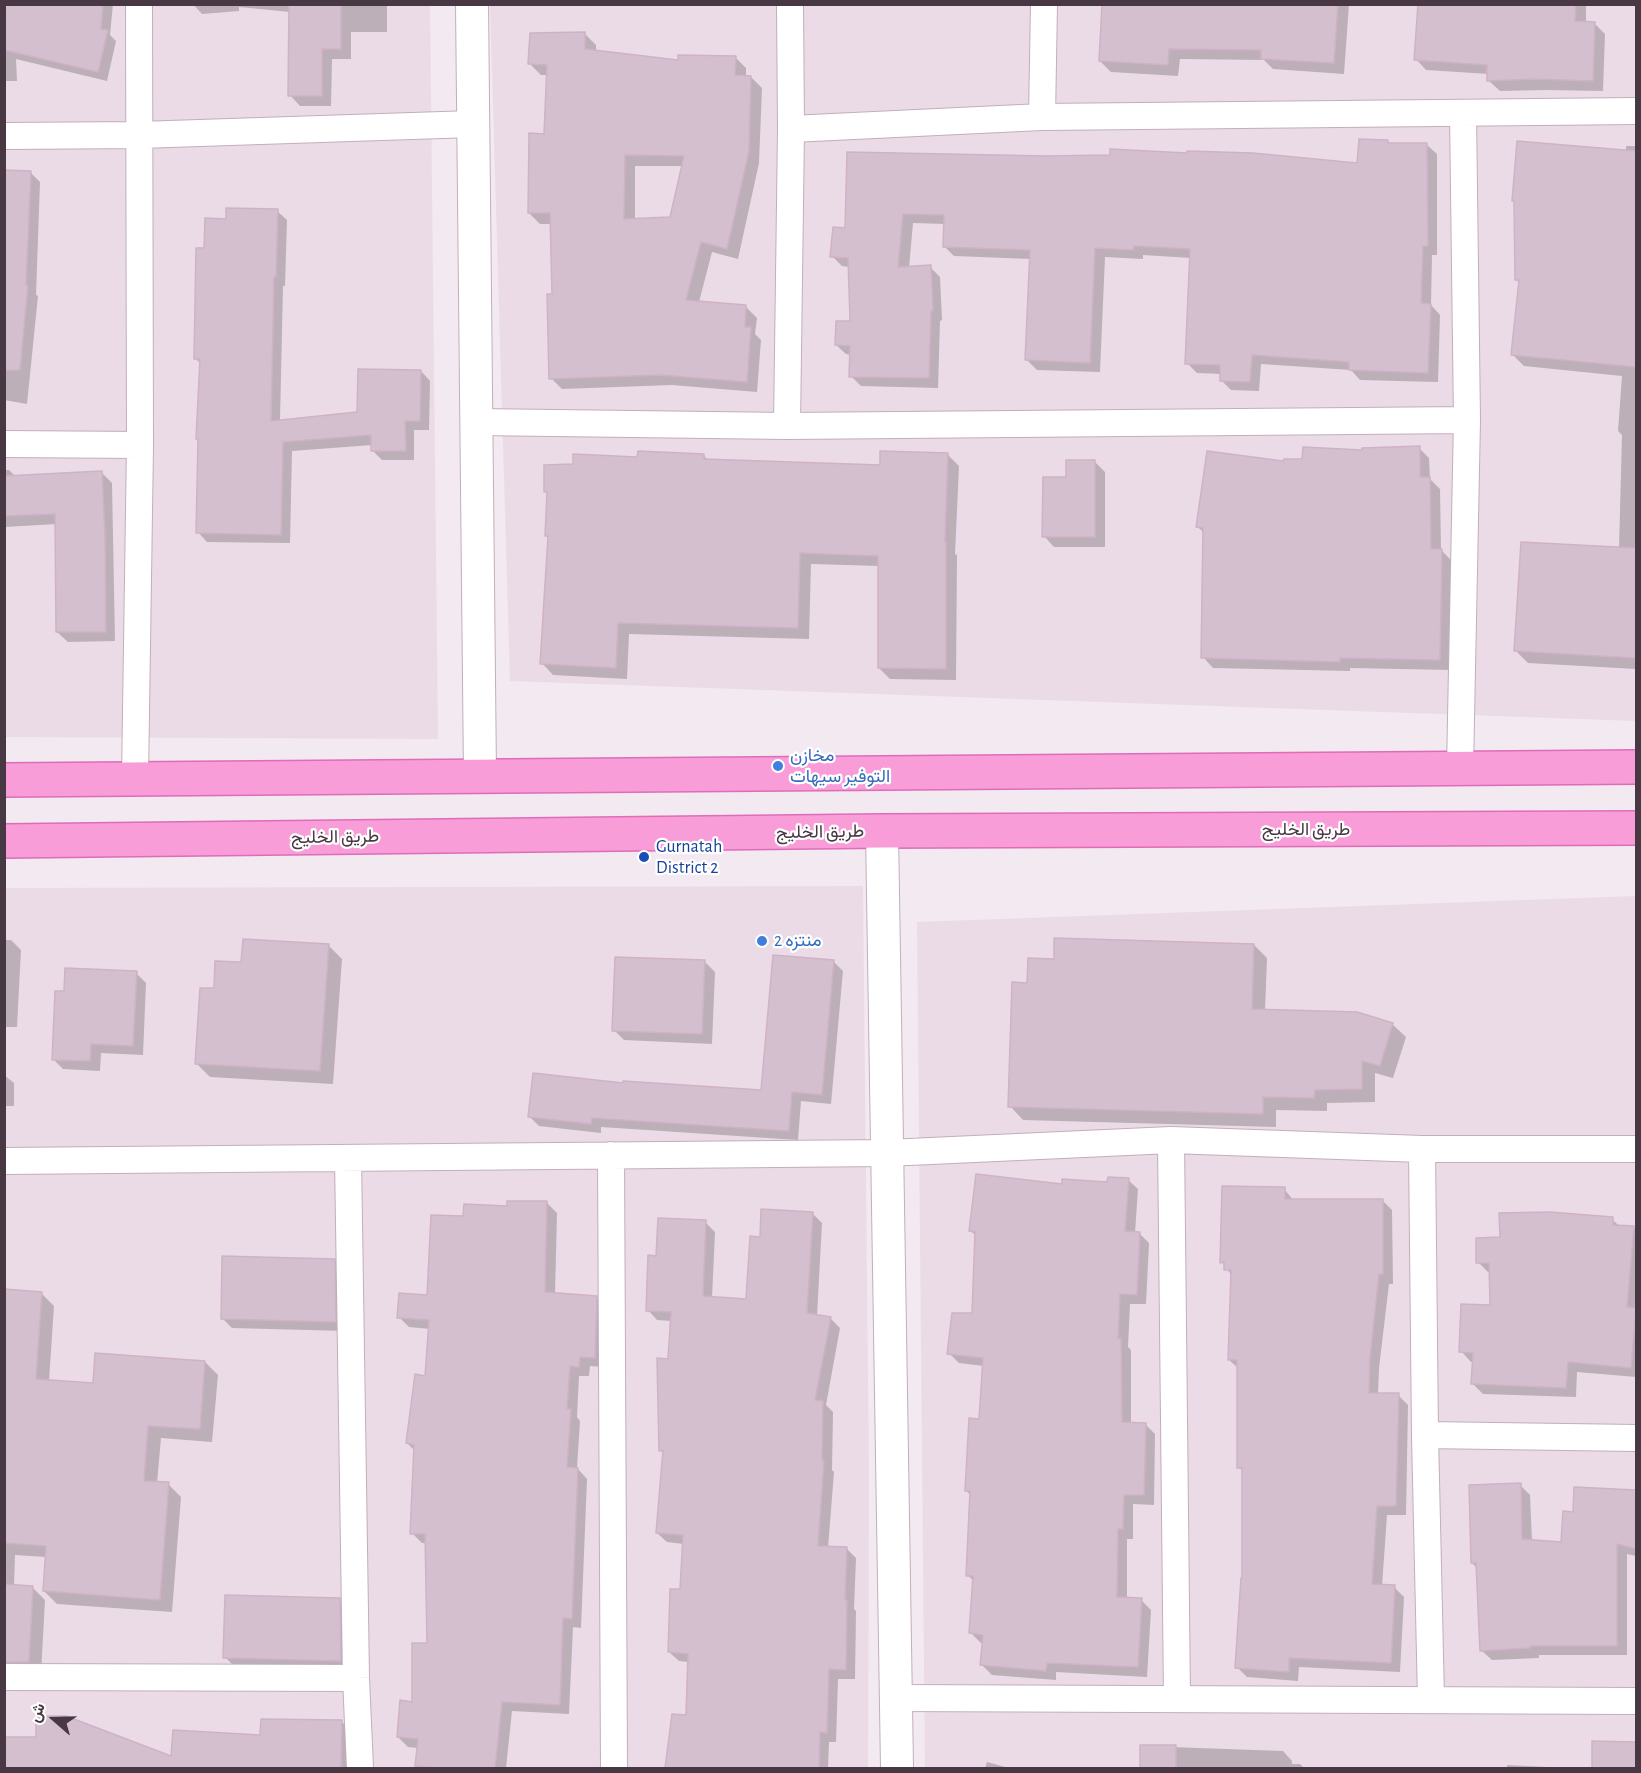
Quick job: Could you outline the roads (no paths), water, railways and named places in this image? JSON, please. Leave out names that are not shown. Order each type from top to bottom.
[{"type":"main road","points":[[4,780],[1636,767]]},
{"type":"main road","name":"طريق الخليج","points":[[4,841],[882,831],[1636,828]]},
{"type":"street","points":[[135,779],[140,445],[139,4]]},
{"type":"street","points":[[472,4],[480,776]]},
{"type":"street","points":[[788,426],[790,4]]},
{"type":"street","points":[[1042,117],[1044,4]]},
{"type":"street","points":[[791,129],[1042,117],[1636,111]]},
{"type":"street","points":[[1460,768],[1467,420],[1463,113]]},
{"type":"street","points":[[4,136],[139,135],[473,124]]},
{"type":"street","points":[[477,422],[788,426],[1467,420]]},
{"type":"street","points":[[4,444],[140,445]]},
{"type":"street","points":[[882,831],[897,1768]]},
{"type":"street","points":[[1171,1140],[1177,1699]]},
{"type":"street","points":[[4,1161],[887,1153],[1171,1140],[1422,1149],[1636,1149]]},
{"type":"street","points":[[1422,1149],[1431,1700]]},
{"type":"street","points":[[611,1155],[614,1768]]},
{"type":"street","points":[[348,1158],[356,1678],[360,1768]]},
{"type":"street","points":[[1425,1435],[1636,1438]]},
{"type":"street","points":[[4,1677],[356,1678]]},
{"type":"street","points":[[896,1698],[1636,1701]]},
{"type":"place","name":"مخازن التوفير سيهات","points":[[778,766]]},
{"type":"place","name":"Gurnatah District 2","points":[[644,857]]},
{"type":"place","name":"منتزه 2","points":[[762,941]]}]
